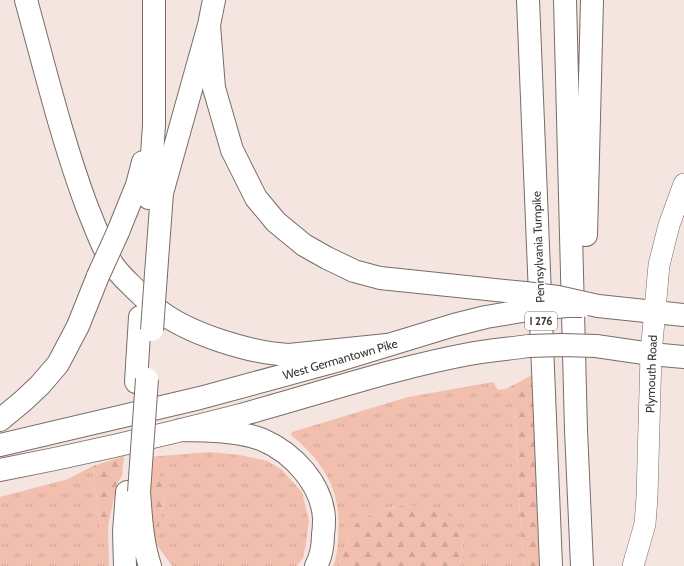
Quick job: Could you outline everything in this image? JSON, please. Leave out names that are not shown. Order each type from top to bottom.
[{"type":"main road","points":[[26,0],[79,185],[101,241],[114,266],[141,295],[158,310],[179,323],[202,334],[248,349],[273,354],[289,354],[387,345]]},
{"type":"main road","points":[[125,566],[124,532],[133,492],[150,271],[154,126],[154,0]]},
{"type":"main road","points":[[150,271],[162,193],[209,25],[214,0]]},
{"type":"main road","name":"Pennsylvania Turnpike","points":[[528,0],[551,566]]},
{"type":"main road","name":"I 276","points":[[565,0],[576,430],[582,566]]},
{"type":"main road","points":[[576,430],[586,284],[586,199],[592,0]]},
{"type":"main road","points":[[209,25],[214,88],[232,150],[256,198],[280,225],[304,245],[327,258],[354,270],[380,278],[526,302],[558,297],[598,306],[684,316]]},
{"type":"main road","points":[[0,420],[40,385],[58,364],[78,326],[137,185],[143,163],[153,73]]},
{"type":"main road","name":"Plymouth Road","points":[[633,566],[645,524],[651,354],[659,265],[669,225],[684,184]]},
{"type":"main road","name":"West Germantown Pike","points":[[0,445],[200,398],[336,361],[454,325],[486,317],[526,302]]},
{"type":"main road","points":[[0,470],[61,458],[181,430],[411,367],[470,354],[529,346],[562,345],[596,346],[684,357]]},
{"type":"main road","points":[[181,430],[214,431],[243,435],[263,440],[284,452],[298,464],[311,481],[319,498],[324,517],[323,539],[319,560],[316,566]]},
{"type":"main road","points":[[133,492],[150,566]]},
{"type":"green space","points":[[532,375],[539,566],[524,566],[517,464],[516,416],[511,398],[506,389]]},
{"type":"green space","points":[[493,382],[498,390],[506,389],[511,398],[516,416],[517,464],[524,566],[460,566],[464,538],[394,507],[370,515],[357,523],[349,537],[339,566],[333,566],[337,548],[339,520],[334,492],[322,468],[313,456],[291,435],[292,432],[408,397]]},
{"type":"green space","points":[[210,452],[240,455],[267,461],[281,469],[302,492],[309,521],[303,558],[297,566],[172,566],[157,545],[161,511],[166,490],[148,457]]},
{"type":"green space","points":[[124,456],[122,476],[117,484],[108,526],[104,529],[100,528],[93,466]]},
{"type":"green space","points":[[148,457],[158,471],[166,490],[161,511],[157,545],[151,525]]},
{"type":"green space","points":[[93,466],[100,528],[104,529],[108,526],[109,566],[0,566],[0,497],[68,479]]},
{"type":"green space","points":[[410,505],[433,509],[448,515],[464,538],[460,566],[339,566],[349,537],[357,523],[382,511]]}]
